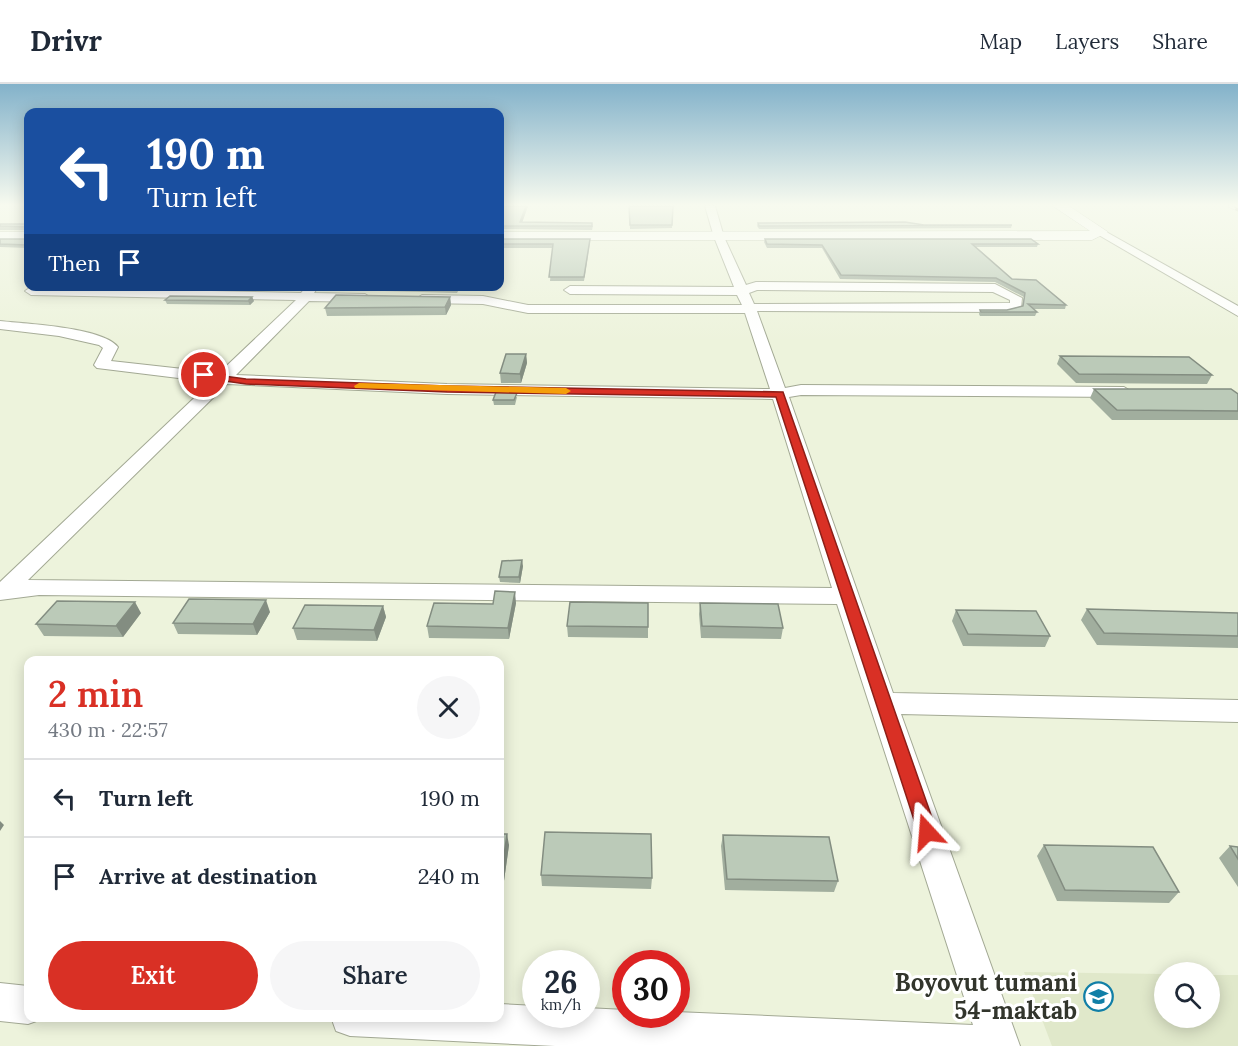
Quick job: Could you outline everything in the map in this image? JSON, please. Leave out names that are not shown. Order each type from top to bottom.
[{"type":"street","points":[[725,251],[746,300],[780,394],[1000,1046]]},
{"type":"street","points":[[1133,251],[1238,312]]},
{"type":"street","points":[[570,290],[746,300],[1006,308],[1016,305],[1017,298],[995,288],[756,286],[746,300]]},
{"type":"street","points":[[31,291],[309,292],[374,298]]},
{"type":"street","points":[[2,592],[309,292]]},
{"type":"street","points":[[409,298],[483,300],[528,309],[746,300]]},
{"type":"street","points":[[0,325],[86,336],[107,341],[111,346],[102,365],[246,381],[447,389],[780,394],[801,390],[1145,392]]},
{"type":"street","points":[[2,592],[39,587],[847,596]]},
{"type":"street","points":[[884,703],[1238,711]]},
{"type":"street","points":[[0,1002],[24,1005]]},
{"type":"street","points":[[459,1022],[985,1046]]},
{"type":"shaded area","name":"Boyovut tumani 54-maktab","points":[[1024,972],[1154,974],[1154,1028],[1220,1028],[1220,975],[1238,975],[1238,1046],[1052,1046]]},
{"type":"building","points":[[552,251],[588,251],[584,277],[549,277]]},
{"type":"building","points":[[826,251],[980,251],[1012,279],[1036,280],[1066,305],[1028,304],[1037,312],[981,312],[980,310],[1007,310],[1023,306],[1025,293],[996,278],[841,275]]},
{"type":"building","points":[[336,295],[450,297],[445,307],[325,308]]},
{"type":"building","points":[[170,296],[252,297],[248,301],[165,300]]},
{"type":"building","points":[[506,354],[526,354],[520,374],[500,373]]},
{"type":"building","points":[[1060,356],[1189,357],[1212,375],[1079,374]]},
{"type":"building","points":[[1094,389],[1231,389],[1238,394],[1238,411],[1117,410]]},
{"type":"building","points":[[496,392],[517,393],[514,400],[493,400]]},
{"type":"building","points":[[522,560],[519,577],[499,577],[502,561]]},
{"type":"building","points":[[495,591],[515,592],[508,628],[427,626],[434,603],[493,604]]},
{"type":"building","points":[[189,599],[266,600],[253,624],[173,623]]},
{"type":"building","points":[[57,601],[135,602],[116,626],[36,624]]},
{"type":"building","points":[[570,602],[648,603],[648,627],[567,626]]},
{"type":"building","points":[[700,603],[778,604],[783,628],[702,626]]},
{"type":"building","points":[[305,605],[383,606],[374,630],[293,628]]},
{"type":"building","points":[[1087,609],[1238,613],[1238,636],[1104,633]]},
{"type":"building","points":[[956,610],[1036,611],[1050,636],[968,634]]},
{"type":"building","points":[[545,832],[651,834],[652,878],[541,875]]},
{"type":"building","points":[[504,834],[507,834],[504,856]]},
{"type":"building","points":[[723,835],[829,837],[838,881],[727,879]]},
{"type":"building","points":[[1044,845],[1153,847],[1179,892],[1065,890]]},
{"type":"building","points":[[1230,846],[1238,847],[1238,859]]},
{"type":"slow traffic","points":[[359,386],[566,391]]},
{"type":"place","name":"Boyovut tumani 54-maktab","points":[[1098,996]]},
{"type":"route","points":[[204,375],[246,381],[447,389],[780,394],[927,832]]}]
